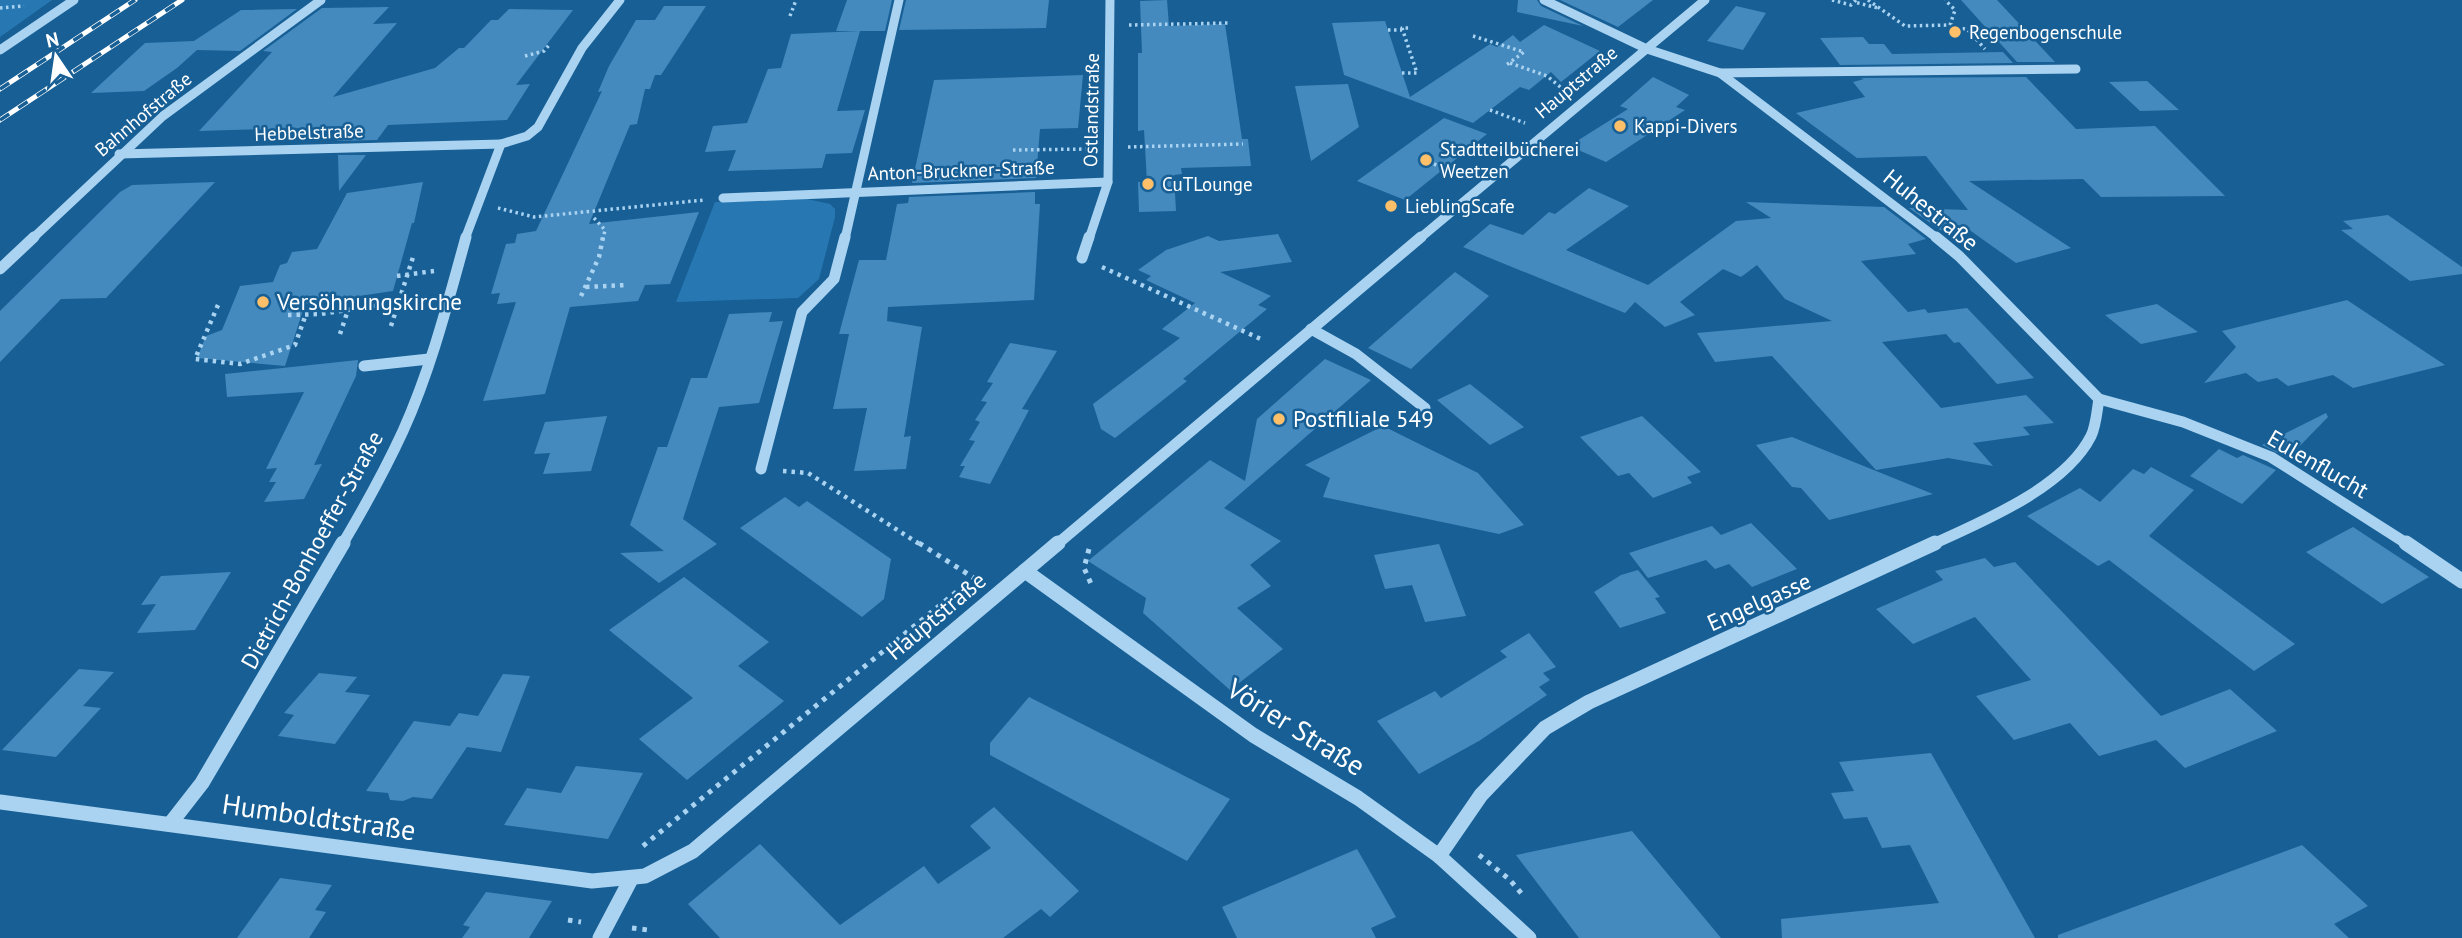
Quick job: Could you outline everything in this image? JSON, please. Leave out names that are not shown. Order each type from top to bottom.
[{"type":"street","points":[[0,50],[74,0]]},
{"type":"street","name":"Bahnhofstraße","points":[[0,269],[119,154],[163,116],[321,0]]},
{"type":"street","points":[[501,144],[527,136],[538,127],[582,48],[620,0]]},
{"type":"street","points":[[888,43],[899,0]]},
{"type":"street","name":"Ostlandstraße","points":[[1082,258],[1108,182],[1110,0]]},
{"type":"street","name":"Huhestraße","points":[[1544,0],[1647,49],[1720,73],[1910,215],[1959,256],[2099,399]]},
{"type":"street","name":"Hauptstraße","points":[[630,881],[663,870],[693,851],[1311,328],[1705,0]]},
{"type":"street","name":"Anton-Bruckner-Straße","points":[[761,469],[802,312],[834,279],[858,192],[888,43]]},
{"type":"street","name":"Huhestraße","points":[[1720,73],[2076,69]]},
{"type":"street","name":"Hebbelstraße","points":[[119,154],[501,144]]},
{"type":"street","name":"Dietrich-Bonhoeffer-Straße","points":[[170,824],[202,783],[373,492],[404,429],[451,294],[477,203],[501,144]]},
{"type":"street","name":"Anton-Bruckner-Straße","points":[[723,198],[1108,182]]},
{"type":"street","points":[[1311,328],[1355,354],[1424,408]]},
{"type":"street","points":[[364,366],[429,359]]},
{"type":"street","name":"Eulenflucht","points":[[2099,399],[2183,422],[2272,457],[2438,563],[2462,582]]},
{"type":"street","name":"Engelgasse","points":[[1439,856],[1481,795],[1545,729],[1589,702],[2015,506],[2065,469],[2091,436],[2099,399]]},
{"type":"street","name":"Vörier Straße","points":[[1025,571],[1253,735],[1358,798],[1439,856],[1520,927],[1528,938]]},
{"type":"street","name":"Humboldtstraße","points":[[0,802],[592,881],[630,881]]},
{"type":"street","points":[[600,938],[630,881]]},
{"type":"path","points":[[790,16],[796,0]]},
{"type":"path","points":[[1832,0],[1851,5],[1855,1],[1881,9]]},
{"type":"path","points":[[1868,0],[1905,26],[1950,25],[1968,30],[1988,53]]},
{"type":"path","points":[[1945,0],[1955,10],[1950,25]]},
{"type":"path","points":[[1110,26],[1230,23]]},
{"type":"path","points":[[1388,30],[1410,28]]},
{"type":"path","points":[[1402,30],[1417,73],[1402,73]]},
{"type":"path","points":[[1473,36],[1524,51],[1507,64],[1547,76],[1566,92]]},
{"type":"path","points":[[525,56],[544,51],[550,44]]},
{"type":"path","points":[[1490,110],[1527,123]]},
{"type":"path","points":[[1122,148],[1242,144]]},
{"type":"path","points":[[1013,150],[1097,149]]},
{"type":"path","points":[[1434,164],[1464,175]]},
{"type":"path","points":[[477,203],[534,217],[723,198]]},
{"type":"path","points":[[582,296],[599,257],[605,230],[593,218]]},
{"type":"path","points":[[391,326],[414,254]]},
{"type":"path","points":[[590,258],[599,257]]},
{"type":"path","points":[[1082,258],[1286,351]]},
{"type":"path","points":[[397,276],[457,268]]},
{"type":"path","points":[[586,287],[627,285]]},
{"type":"path","points":[[288,315],[348,310],[451,294]]},
{"type":"path","points":[[218,305],[195,359],[240,363],[295,345],[306,314]]},
{"type":"path","points":[[340,334],[348,310]]},
{"type":"path","points":[[761,469],[808,473],[974,578]]},
{"type":"shaded area","points":[[0,0],[52,0],[0,37]]},
{"type":"shaded area","points":[[807,199],[830,204],[835,209],[835,217],[819,279],[798,298],[676,302],[715,202]]},
{"type":"building","points":[[847,0],[892,0],[885,31],[836,31]]},
{"type":"building","points":[[906,0],[1049,0],[1046,28],[899,30]]},
{"type":"building","points":[[1167,0],[1169,26],[1225,24],[1242,139],[1248,139],[1251,166],[1181,168],[1182,174],[1174,175],[1176,211],[1139,212],[1138,182],[1147,182],[1144,130],[1138,131],[1138,53],[1142,53],[1140,1]]},
{"type":"building","points":[[1518,0],[1537,0],[1541,6],[1583,26],[1517,12]]},
{"type":"building","points":[[1560,0],[1653,0],[1618,27]]},
{"type":"building","points":[[1961,0],[1997,0],[2055,62],[2017,62]]},
{"type":"building","points":[[664,6],[706,6],[661,75],[655,75],[650,89],[645,89],[637,124],[630,125],[589,224],[699,212],[670,284],[645,285],[638,301],[570,307],[545,394],[483,401],[516,302],[497,304],[500,293],[491,294],[506,244],[515,243],[517,234],[536,231],[602,91],[598,92],[609,66],[636,20],[655,20]]},
{"type":"building","points":[[1736,6],[1766,13],[1743,50],[1707,41]]},
{"type":"building","points":[[389,7],[373,24],[397,23],[333,97],[435,68],[459,48],[464,48],[491,20],[498,20],[509,9],[573,10],[516,85],[530,84],[507,120],[388,125],[377,140],[337,141],[337,127],[199,131],[272,52],[263,51],[322,8]]},
{"type":"building","points":[[297,9],[240,51],[197,50],[144,91],[91,93],[145,43],[194,41],[241,10]]},
{"type":"building","points":[[1385,21],[1410,97],[1490,44],[1497,47],[1513,35],[1520,42],[1544,25],[1600,51],[1561,82],[1551,72],[1529,90],[1520,87],[1473,123],[1344,75],[1332,23]]},
{"type":"building","points":[[860,31],[837,111],[865,110],[852,153],[826,154],[822,168],[728,171],[736,150],[705,152],[713,126],[747,123],[768,69],[781,68],[791,34]]},
{"type":"building","points":[[1863,37],[1869,44],[1884,44],[1892,54],[2003,52],[2013,63],[1840,65],[1820,38]]},
{"type":"building","points":[[1083,75],[1078,128],[1040,129],[1036,178],[912,183],[934,80]]},
{"type":"building","points":[[1653,77],[1689,95],[1676,107],[1685,110],[1606,162],[1569,146],[1628,109],[1620,106]]},
{"type":"building","points":[[2026,77],[2076,129],[2155,126],[2225,196],[2101,197],[2083,179],[1969,181],[2071,248],[2016,263],[1968,229],[1946,234],[1909,208],[1968,210],[1926,156],[1857,158],[1796,113],[1865,97],[1853,82],[1864,79],[1860,78]]},
{"type":"building","points":[[2147,81],[2179,110],[2140,111],[2109,82]]},
{"type":"building","points":[[1348,84],[1359,127],[1311,161],[1295,86]]},
{"type":"building","points":[[1444,118],[1487,134],[1405,200],[1357,181]]},
{"type":"building","points":[[338,155],[366,155],[339,191]]},
{"type":"building","points":[[215,182],[106,298],[61,299],[0,362],[0,311],[120,192],[132,185]]},
{"type":"building","points":[[423,182],[414,223],[393,291],[305,304],[285,366],[197,358],[206,336],[222,330],[240,286],[273,282],[280,265],[287,263],[292,252],[317,249],[347,193]]},
{"type":"building","points":[[1589,188],[1629,206],[1566,250],[1648,285],[1736,221],[1771,218],[1746,202],[1884,207],[1926,239],[1908,244],[1916,254],[1861,261],[1908,312],[1925,309],[1928,313],[1967,308],[2034,378],[1997,384],[1959,342],[1954,343],[1946,334],[1882,342],[1941,408],[2026,395],[2054,423],[2023,427],[2030,435],[1973,443],[1993,466],[1948,458],[1876,470],[1772,356],[1715,362],[1697,333],[1832,321],[1785,299],[1757,265],[1741,277],[1723,269],[1680,302],[1695,315],[1665,327],[1635,302],[1625,313],[1463,247],[1490,224],[1523,235],[1549,212],[1555,214]]},
{"type":"building","points":[[1035,192],[1035,204],[1040,204],[1034,300],[888,307],[887,321],[922,327],[904,437],[911,436],[906,469],[854,471],[867,408],[833,409],[849,334],[839,334],[859,260],[886,260],[897,204],[908,203],[909,197]]},
{"type":"building","points":[[2388,215],[2462,267],[2462,274],[2410,281],[2341,230],[2353,229],[2343,221]]},
{"type":"building","points":[[1278,234],[1292,262],[1220,272],[1271,296],[1258,305],[1267,309],[1183,379],[1187,381],[1115,438],[1101,429],[1093,404],[1180,338],[1162,329],[1195,303],[1146,280],[1151,276],[1138,270],[1166,250],[1208,236],[1219,241]]},
{"type":"building","points":[[1455,272],[1489,296],[1411,369],[1368,348]]},
{"type":"building","points":[[2347,300],[2445,365],[2353,388],[2333,375],[2288,386],[2277,378],[2258,382],[2246,373],[2204,383],[2236,347],[2222,331]]},
{"type":"building","points":[[2157,304],[2198,332],[2141,344],[2105,315]]},
{"type":"building","points":[[772,312],[769,322],[783,321],[759,403],[719,407],[683,519],[717,544],[659,583],[620,553],[664,551],[630,525],[658,447],[667,447],[691,378],[707,378],[729,314]]},
{"type":"building","points":[[1010,343],[1057,351],[1022,409],[1029,410],[990,484],[959,477],[965,466],[960,466],[975,441],[969,440],[980,422],[975,420],[987,402],[981,401],[993,383],[987,382]]},
{"type":"building","points":[[1325,359],[1371,380],[1224,508],[1281,541],[1250,565],[1271,586],[1237,608],[1283,649],[1230,690],[1143,613],[1146,598],[1088,561],[1210,460],[1245,481],[1257,419]]},
{"type":"building","points":[[358,360],[356,376],[314,465],[322,464],[304,499],[264,502],[276,482],[269,482],[277,468],[266,469],[304,392],[227,397],[225,374]]},
{"type":"building","points":[[1470,384],[1524,427],[1490,445],[1437,400]]},
{"type":"building","points":[[2326,413],[2328,417],[2288,458],[2262,445]]},
{"type":"building","points":[[607,416],[591,471],[543,474],[550,453],[534,454],[545,422]]},
{"type":"building","points":[[1642,416],[1701,472],[1687,477],[1692,483],[1653,498],[1629,473],[1618,476],[1580,437]]},
{"type":"building","points":[[1383,426],[1478,473],[1524,525],[1499,534],[1323,497],[1330,478],[1305,465]]},
{"type":"building","points":[[1792,437],[1933,494],[1829,520],[1801,488],[1792,487],[1756,445]]},
{"type":"building","points":[[2219,449],[2237,458],[2243,455],[2276,470],[2242,504],[2190,476]]},
{"type":"building","points":[[2151,467],[2194,490],[2149,536],[2295,644],[2254,671],[2109,560],[2098,566],[2027,516],[2080,488],[2100,502],[2133,469],[2144,474]]},
{"type":"building","points":[[785,497],[799,507],[807,501],[891,559],[884,599],[862,617],[740,528]]},
{"type":"building","points":[[1751,523],[1797,569],[1752,587],[1729,564],[1715,569],[1706,560],[1648,578],[1629,553],[1712,526],[1721,535]]},
{"type":"building","points":[[2353,527],[2429,577],[2382,604],[2306,552]]},
{"type":"building","points":[[1439,544],[1466,616],[1425,622],[1412,585],[1385,589],[1374,555]]},
{"type":"building","points":[[1985,558],[1994,567],[2015,562],[2161,716],[2230,689],[2277,731],[2185,768],[2156,740],[2099,756],[2070,723],[2014,740],[1976,696],[2031,680],[1975,617],[1913,644],[1876,609],[1943,580],[1935,571]]},
{"type":"building","points":[[1638,570],[1660,597],[1655,598],[1666,613],[1620,628],[1594,592],[1621,575]]},
{"type":"building","points":[[231,572],[195,630],[137,633],[156,604],[141,605],[161,576]]},
{"type":"building","points":[[684,577],[769,642],[738,666],[784,701],[687,780],[639,739],[693,698],[609,630]]},
{"type":"building","points":[[1529,633],[1556,667],[1543,673],[1550,680],[1539,687],[1547,695],[1479,741],[1419,774],[1377,721],[1435,691],[1441,698],[1507,657],[1500,651]]},
{"type":"building","points":[[79,669],[114,672],[83,706],[101,708],[56,757],[2,750]]},
{"type":"building","points":[[319,673],[357,677],[345,692],[370,695],[335,744],[278,736],[294,715],[284,713]]},
{"type":"building","points":[[503,674],[530,676],[501,752],[467,747],[432,799],[413,797],[403,801],[390,800],[388,793],[366,791],[414,721],[450,726],[459,713],[478,716]]},
{"type":"building","points":[[1029,697],[1230,799],[1187,861],[990,755],[990,743]]},
{"type":"building","points":[[1931,753],[2035,938],[1782,938],[1781,919],[1939,903],[1910,845],[1882,848],[1867,817],[1844,819],[1831,793],[1854,791],[1839,762]]},
{"type":"building","points":[[576,766],[643,773],[608,839],[504,825],[527,788],[561,793]]},
{"type":"building","points":[[994,807],[1079,891],[1050,917],[1041,909],[1003,938],[720,938],[688,904],[760,844],[840,925],[924,866],[938,884],[991,848],[970,826]]},
{"type":"building","points":[[1632,831],[1721,938],[1579,938],[1516,855]]},
{"type":"building","points":[[2302,845],[2368,906],[2334,924],[2349,938],[2058,938],[2058,935]]},
{"type":"building","points":[[1357,849],[1396,917],[1371,928],[1376,938],[1237,938],[1222,907]]},
{"type":"building","points":[[280,878],[332,885],[315,910],[326,912],[309,938],[237,938]]},
{"type":"building","points":[[486,892],[552,901],[529,938],[462,938],[470,927],[463,925]]},
{"type":"railway","points":[[0,89],[135,0]]},
{"type":"railway","points":[[0,120],[182,0]]},
{"type":"place","name":"Regenbogenschule","points":[[1955,32]]},
{"type":"place","name":"Kappi-Divers","points":[[1620,126]]},
{"type":"place","name":"Stadtteilbücherei Weetzen","points":[[1426,160]]},
{"type":"place","name":"CuTLounge","points":[[1148,184]]},
{"type":"place","name":"LieblingScafe","points":[[1391,206]]},
{"type":"place","name":"Versöhnungskirche","points":[[263,302]]},
{"type":"place","name":"Postfiliale 549","points":[[1279,419]]}]
